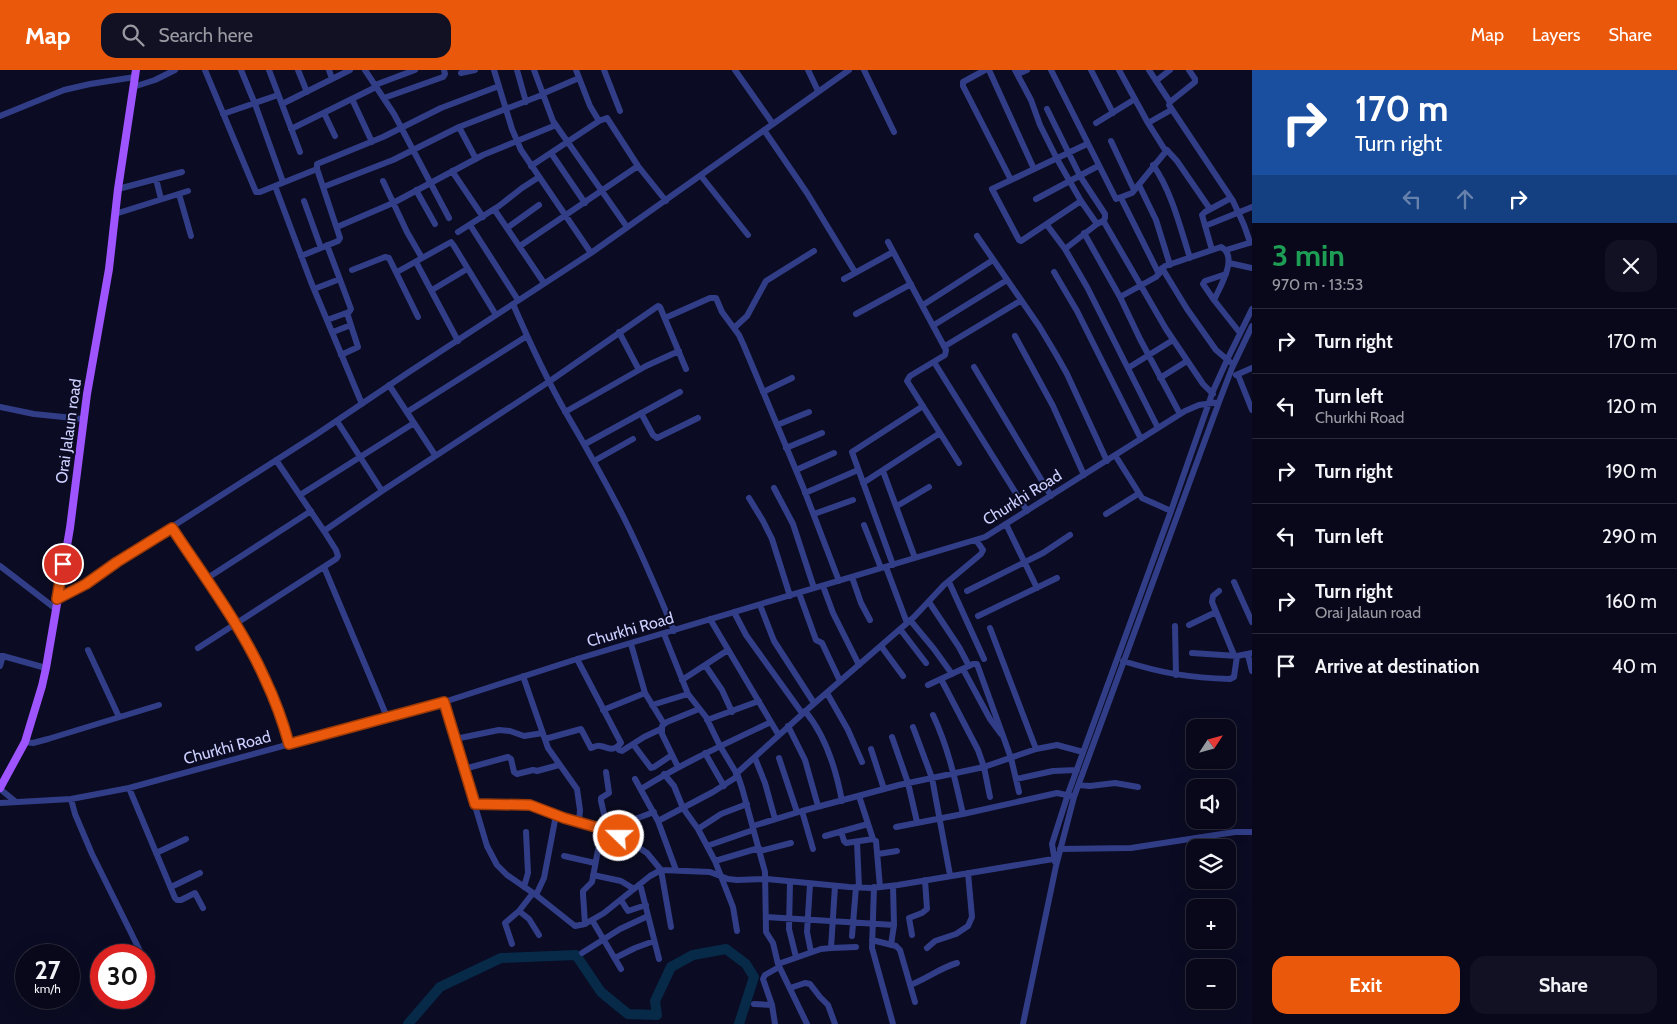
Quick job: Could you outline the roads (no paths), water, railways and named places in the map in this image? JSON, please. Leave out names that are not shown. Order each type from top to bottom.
[{"type":"main road","name":"Orai Jalaun road","points":[[0,788],[25,742],[46,668],[70,528],[83,419],[109,269],[118,189],[136,74]]},
{"type":"street","points":[[133,87],[156,80],[175,70]]},
{"type":"street","points":[[205,70],[254,191],[260,192],[317,169]]},
{"type":"street","points":[[240,70],[255,104],[283,182]]},
{"type":"street","points":[[269,70],[300,152]]},
{"type":"street","points":[[298,70],[307,92]]},
{"type":"street","points":[[329,70],[332,79]]},
{"type":"street","points":[[282,104],[350,70]]},
{"type":"street","points":[[365,70],[402,128],[449,218]]},
{"type":"street","points":[[291,129],[376,86],[415,70]]},
{"type":"street","points":[[384,98],[443,77],[446,74],[444,70]]},
{"type":"street","points":[[461,73],[474,70]]},
{"type":"street","points":[[494,70],[517,140],[531,166],[592,253]]},
{"type":"street","points":[[517,70],[526,102]]},
{"type":"street","points":[[534,70],[542,95],[556,126],[627,228]]},
{"type":"street","points":[[576,70],[590,106],[599,121]]},
{"type":"street","points":[[604,70],[620,111]]},
{"type":"street","points":[[735,70],[773,124]]},
{"type":"street","points":[[808,70],[818,92]]},
{"type":"street","points":[[57,599],[86,584],[592,253],[818,92],[838,73],[848,70]]},
{"type":"street","points":[[864,70],[894,132]]},
{"type":"street","points":[[985,70],[964,82],[963,86],[1011,180]]},
{"type":"street","points":[[990,70],[1034,169]]},
{"type":"street","points":[[1028,70],[1016,72],[1031,100],[1040,125],[1057,159],[1081,201],[1100,222],[1106,224],[1186,361],[1213,394]]},
{"type":"street","points":[[1052,70],[1114,198],[1121,198],[1137,188],[1165,150]]},
{"type":"street","points":[[1090,70],[1113,113]]},
{"type":"street","points":[[1119,70],[1148,124],[1165,150],[1168,150],[1177,160],[1210,210]]},
{"type":"street","points":[[1148,70],[1170,102],[1171,110],[1239,212],[1251,242],[1226,250]]},
{"type":"street","points":[[1156,80],[1170,70]]},
{"type":"street","points":[[1170,102],[1195,82],[1196,79],[1193,72]]},
{"type":"street","points":[[0,116],[64,90],[136,74]]},
{"type":"street","points":[[323,187],[380,165],[458,127],[526,102],[579,78]]},
{"type":"street","points":[[301,256],[340,240],[317,164],[372,142],[441,108],[499,86]]},
{"type":"street","points":[[224,114],[278,95]]},
{"type":"street","points":[[352,99],[372,142]]},
{"type":"street","points":[[1096,123],[1135,100]]},
{"type":"street","points":[[1047,109],[1080,176],[1105,214],[1105,218],[1065,249]]},
{"type":"street","points":[[1148,124],[1171,110]]},
{"type":"street","points":[[324,113],[335,136]]},
{"type":"street","points":[[531,166],[599,121],[607,118],[638,166],[666,201]]},
{"type":"street","points":[[337,227],[393,203],[476,158],[556,126]]},
{"type":"street","points":[[458,127],[476,158]]},
{"type":"street","points":[[764,130],[807,193],[855,272]]},
{"type":"street","points":[[1111,141],[1156,220],[1170,264]]},
{"type":"street","points":[[1081,201],[1024,240],[1019,240],[992,191],[994,188],[1087,144]]},
{"type":"street","points":[[551,153],[586,203]]},
{"type":"street","points":[[1153,165],[1170,196],[1190,258]]},
{"type":"street","points":[[520,246],[638,166]]},
{"type":"street","points":[[1036,199],[1098,166]]},
{"type":"street","points":[[452,171],[483,217]]},
{"type":"street","points":[[118,189],[182,172]]},
{"type":"street","points":[[701,176],[748,234]]},
{"type":"street","points":[[458,232],[483,217],[539,177]]},
{"type":"street","points":[[156,179],[161,199]]},
{"type":"street","points":[[383,181],[432,290],[458,341]]},
{"type":"street","points":[[275,186],[314,289],[362,404]]},
{"type":"street","points":[[416,190],[436,224]]},
{"type":"street","points":[[115,214],[188,191]]},
{"type":"street","points":[[179,194],[191,236]]},
{"type":"street","points":[[1121,198],[1161,271],[1216,350],[1233,364]]},
{"type":"street","points":[[1212,250],[1202,215],[1231,198]]},
{"type":"street","points":[[304,201],[351,307],[351,310],[347,313],[327,320]]},
{"type":"street","points":[[507,228],[539,206]]},
{"type":"street","points":[[1205,226],[1252,207]]},
{"type":"street","points":[[494,209],[544,283]]},
{"type":"street","points":[[470,225],[515,302],[527,336],[565,412],[585,444],[623,516],[674,631]]},
{"type":"street","points":[[1047,225],[1065,249],[1087,287],[1158,428]]},
{"type":"street","points":[[1084,233],[1120,297],[1180,414]]},
{"type":"street","points":[[977,236],[1044,334],[1067,374],[1107,460]]},
{"type":"street","points":[[396,272],[451,242],[496,315]]},
{"type":"street","points":[[888,242],[945,346],[946,353],[908,378],[908,384],[959,464]]},
{"type":"street","points":[[1120,297],[1141,286],[1170,264],[1221,247],[1226,250],[1229,256],[1229,263],[1214,300]]},
{"type":"street","points":[[734,328],[747,316],[766,281],[814,251]]},
{"type":"street","points":[[844,279],[893,252]]},
{"type":"street","points":[[352,270],[387,257],[390,259],[418,317]]},
{"type":"street","points":[[923,305],[993,260]]},
{"type":"street","points":[[1229,263],[1252,268]]},
{"type":"street","points":[[432,290],[467,269]]},
{"type":"street","points":[[1054,272],[1077,311],[1141,439]]},
{"type":"street","points":[[1226,274],[1204,282],[1204,286],[1240,333]]},
{"type":"street","points":[[314,289],[340,279]]},
{"type":"street","points":[[934,325],[1007,280]]},
{"type":"street","points":[[856,314],[911,284]]},
{"type":"street","points":[[665,318],[714,297],[716,298],[722,312],[742,341],[814,514],[839,581]]},
{"type":"street","points":[[945,346],[1020,301]]},
{"type":"street","points":[[324,531],[435,455],[550,381],[658,306],[686,368]]},
{"type":"street","points":[[1023,1024],[1076,770],[1209,403],[1227,360],[1252,309]]},
{"type":"street","points":[[342,355],[358,347],[347,313]]},
{"type":"street","points":[[333,332],[351,325]]},
{"type":"street","points":[[1056,866],[1053,859],[1052,844],[1054,837],[1071,796],[1078,785],[1210,430],[1228,376],[1252,326]]},
{"type":"street","points":[[619,332],[639,370]]},
{"type":"street","points":[[407,412],[527,336]]},
{"type":"street","points":[[1015,336],[1053,406],[1084,475]]},
{"type":"street","points":[[1128,368],[1173,340]]},
{"type":"street","points":[[565,412],[639,370],[678,351]]},
{"type":"street","points":[[1160,378],[1186,361]]},
{"type":"street","points":[[934,362],[1027,511]]},
{"type":"street","points":[[974,366],[1051,496]]},
{"type":"street","points":[[1220,376],[1238,374],[1252,368]]},
{"type":"street","points":[[1238,374],[1252,410]]},
{"type":"street","points":[[763,392],[792,378]]},
{"type":"street","points":[[389,385],[435,455]]},
{"type":"street","points":[[585,444],[680,392]]},
{"type":"street","name":"Churkhi Road","points":[[0,803],[70,799],[129,788],[444,702],[577,659],[976,540],[985,537],[1180,414],[1192,408],[1219,402]]},
{"type":"street","points":[[923,406],[854,450],[852,455],[863,483],[887,566],[908,622],[934,649],[952,674]]},
{"type":"street","points":[[0,407],[34,414],[83,419]]},
{"type":"street","points":[[777,425],[809,412]]},
{"type":"street","points":[[641,413],[653,435],[657,438],[698,418]]},
{"type":"street","points":[[337,421],[382,491]]},
{"type":"street","points":[[300,495],[414,423]]},
{"type":"street","points":[[786,448],[822,433]]},
{"type":"street","points":[[863,483],[940,433]]},
{"type":"street","points":[[594,461],[633,439]]},
{"type":"street","points":[[796,470],[834,453]]},
{"type":"street","points":[[1115,456],[1138,494],[1147,501],[1171,511]]},
{"type":"street","points":[[198,648],[324,567],[338,556],[324,531],[276,460]]},
{"type":"street","points":[[805,492],[858,470]]},
{"type":"street","points":[[883,471],[915,558]]},
{"type":"street","points":[[897,506],[929,487]]},
{"type":"street","points":[[774,488],[793,524],[814,588]]},
{"type":"street","points":[[1106,514],[1138,494]]},
{"type":"street","points":[[749,498],[772,538],[790,596]]},
{"type":"street","points":[[814,514],[854,500]]},
{"type":"street","points":[[206,579],[310,511]]},
{"type":"street","points":[[1006,524],[1037,588]]},
{"type":"street","points":[[864,525],[887,566]]},
{"type":"street","points":[[172,528],[235,624],[265,678],[275,700],[289,744]]},
{"type":"street","points":[[967,591],[1047,550],[1070,535]]},
{"type":"street","points":[[658,821],[724,786],[737,775],[778,734],[860,665],[983,552],[976,540]]},
{"type":"street","points":[[0,566],[56,608]]},
{"type":"street","points":[[324,567],[387,717]]},
{"type":"street","points":[[852,577],[861,603],[870,620]]},
{"type":"street","points":[[978,616],[1057,578]]},
{"type":"street","points":[[949,582],[984,659]]},
{"type":"street","points":[[1234,582],[1252,622]]},
{"type":"street","points":[[823,586],[833,613],[860,665]]},
{"type":"street","points":[[1123,661],[1176,675],[1197,678],[1233,679],[1236,656],[1212,599],[1219,591]]},
{"type":"street","points":[[798,593],[816,640],[822,643],[840,681]]},
{"type":"street","points":[[929,602],[954,639],[996,729],[1003,736]]},
{"type":"street","points":[[760,604],[774,640],[814,704]]},
{"type":"street","points":[[734,612],[746,635],[817,727],[839,784],[842,801]]},
{"type":"street","points":[[1189,624],[1216,612]]},
{"type":"street","points":[[710,619],[778,734]]},
{"type":"street","points":[[1175,626],[1176,675]]},
{"type":"street","points":[[990,628],[1036,749]]},
{"type":"street","points":[[900,629],[926,663]]},
{"type":"street","points":[[664,634],[688,694],[707,720],[737,775],[747,804],[766,879],[766,932],[773,943],[779,966],[807,1024]]},
{"type":"street","points":[[630,644],[645,693],[662,727],[678,767]]},
{"type":"street","points":[[881,646],[903,676]]},
{"type":"street","points":[[88,650],[120,717]]},
{"type":"street","points":[[682,680],[728,650]]},
{"type":"street","points":[[1192,653],[1236,656],[1250,654],[1252,671]]},
{"type":"street","points":[[0,666],[2,656],[46,668]]},
{"type":"street","points":[[456,739],[499,730],[510,731],[524,736],[544,736],[581,729],[591,748],[601,746],[608,749],[618,747],[621,742],[577,659]]},
{"type":"street","points":[[928,686],[966,667],[977,664],[1011,758],[1019,792]]},
{"type":"street","points":[[705,665],[722,690],[732,712]]},
{"type":"street","points":[[523,676],[548,748],[577,789],[580,810],[578,822]]},
{"type":"street","points":[[941,679],[975,743],[984,767],[990,797]]},
{"type":"street","points":[[603,710],[645,693]]},
{"type":"street","points":[[827,693],[848,730],[862,762]]},
{"type":"street","points":[[652,705],[688,694]]},
{"type":"street","points":[[707,720],[759,701]]},
{"type":"street","points":[[444,702],[492,858],[507,875],[535,894],[572,924],[579,926],[592,920],[661,870],[710,872],[721,877],[737,880],[766,879],[835,886],[877,887],[1053,859]]},
{"type":"street","points":[[25,742],[32,743],[48,739],[158,705]]},
{"type":"street","points":[[618,747],[622,751],[662,727],[699,709]]},
{"type":"street","points":[[933,715],[954,773],[963,814]]},
{"type":"street","points":[[641,789],[662,775],[771,722]]},
{"type":"street","points":[[788,726],[801,748],[818,806]]},
{"type":"street","points":[[913,727],[932,778],[950,876]]},
{"type":"street","points":[[892,738],[908,783],[917,822]]},
{"type":"street","points":[[633,744],[650,766],[654,767],[678,793],[683,808],[698,829],[715,861],[733,907],[737,931]]},
{"type":"street","points":[[707,846],[776,819],[818,806],[908,783],[984,767],[1036,749],[1057,745],[1083,752]]},
{"type":"street","points":[[871,749],[884,789]]},
{"type":"street","points":[[705,753],[724,786]]},
{"type":"street","points":[[654,767],[672,755]]},
{"type":"street","points":[[464,769],[508,758],[511,759],[514,772],[517,774],[559,765]]},
{"type":"street","points":[[755,758],[776,819]]},
{"type":"street","points":[[779,758],[813,849]]},
{"type":"street","points":[[1016,778],[1053,771],[1076,770]]},
{"type":"street","points":[[606,772],[609,793],[601,798],[601,801],[607,831]]},
{"type":"street","points":[[635,779],[654,812],[676,870]]},
{"type":"street","points":[[1078,785],[1090,786],[1115,783],[1138,787]]},
{"type":"street","points":[[0,788],[16,802]]},
{"type":"street","points":[[129,788],[175,898],[179,900],[195,893],[203,908]]},
{"type":"street","points":[[896,827],[1057,793],[1071,796]]},
{"type":"street","points":[[859,796],[872,839],[876,841],[878,854],[872,940],[873,955],[893,1024]]},
{"type":"street","points":[[70,799],[92,854],[137,944]]},
{"type":"street","points":[[475,804],[530,805],[607,831],[647,853],[661,870],[671,927]]},
{"type":"street","points":[[698,829],[721,814],[747,804]]},
{"type":"street","points":[[607,831],[654,812]]},
{"type":"street","points":[[512,944],[505,923],[535,894],[544,878],[556,814]]},
{"type":"street","points":[[825,836],[868,824]]},
{"type":"street","points":[[841,831],[844,842],[872,839]]},
{"type":"street","points":[[524,887],[528,873],[526,832]]},
{"type":"street","points":[[1060,849],[1124,848],[1235,832],[1252,832]]},
{"type":"street","points":[[156,853],[186,839]]},
{"type":"street","points":[[852,936],[857,887],[857,842]]},
{"type":"street","points":[[715,861],[791,843]]},
{"type":"street","points":[[585,924],[583,894],[590,885],[598,850]]},
{"type":"street","points":[[878,854],[897,851]]},
{"type":"street","points":[[564,856],[595,863]]},
{"type":"street","points":[[927,948],[931,943],[956,934],[968,926],[972,917],[968,872]]},
{"type":"street","points":[[171,887],[200,873]]},
{"type":"street","points":[[593,875],[621,881],[637,887],[646,905],[659,959]]},
{"type":"street","points":[[912,936],[909,918],[927,909],[925,880]]},
{"type":"street","points":[[790,882],[790,936],[796,957]]},
{"type":"street","points":[[810,884],[808,920],[810,952]]},
{"type":"street","points":[[831,948],[835,886]]},
{"type":"street","points":[[891,945],[894,925],[892,886]]},
{"type":"street","points":[[621,900],[628,911],[646,905]]},
{"type":"street","points":[[519,911],[529,919],[539,935]]},
{"type":"street","points":[[582,952],[603,938],[648,916]]},
{"type":"street","points":[[766,917],[894,925]]},
{"type":"street","points":[[592,920],[622,969]]},
{"type":"street","points":[[872,940],[896,946],[900,950],[915,1002]]},
{"type":"street","points":[[615,958],[654,941]]},
{"type":"street","points":[[775,1024],[772,1004],[763,976],[796,957],[810,952],[831,948],[856,947]]},
{"type":"street","points":[[910,985],[927,978],[947,966],[957,964]]},
{"type":"street","points":[[790,988],[805,983],[810,984],[828,1006],[835,1024]]},
{"type":"street","points":[[754,1004],[772,1004]]},
{"type":"waterway","points":[[408,1024],[440,987],[501,958],[576,955],[601,992],[628,1014],[657,1015],[655,1001],[671,967],[693,955],[726,949],[746,964],[754,977],[739,1024]]}]
